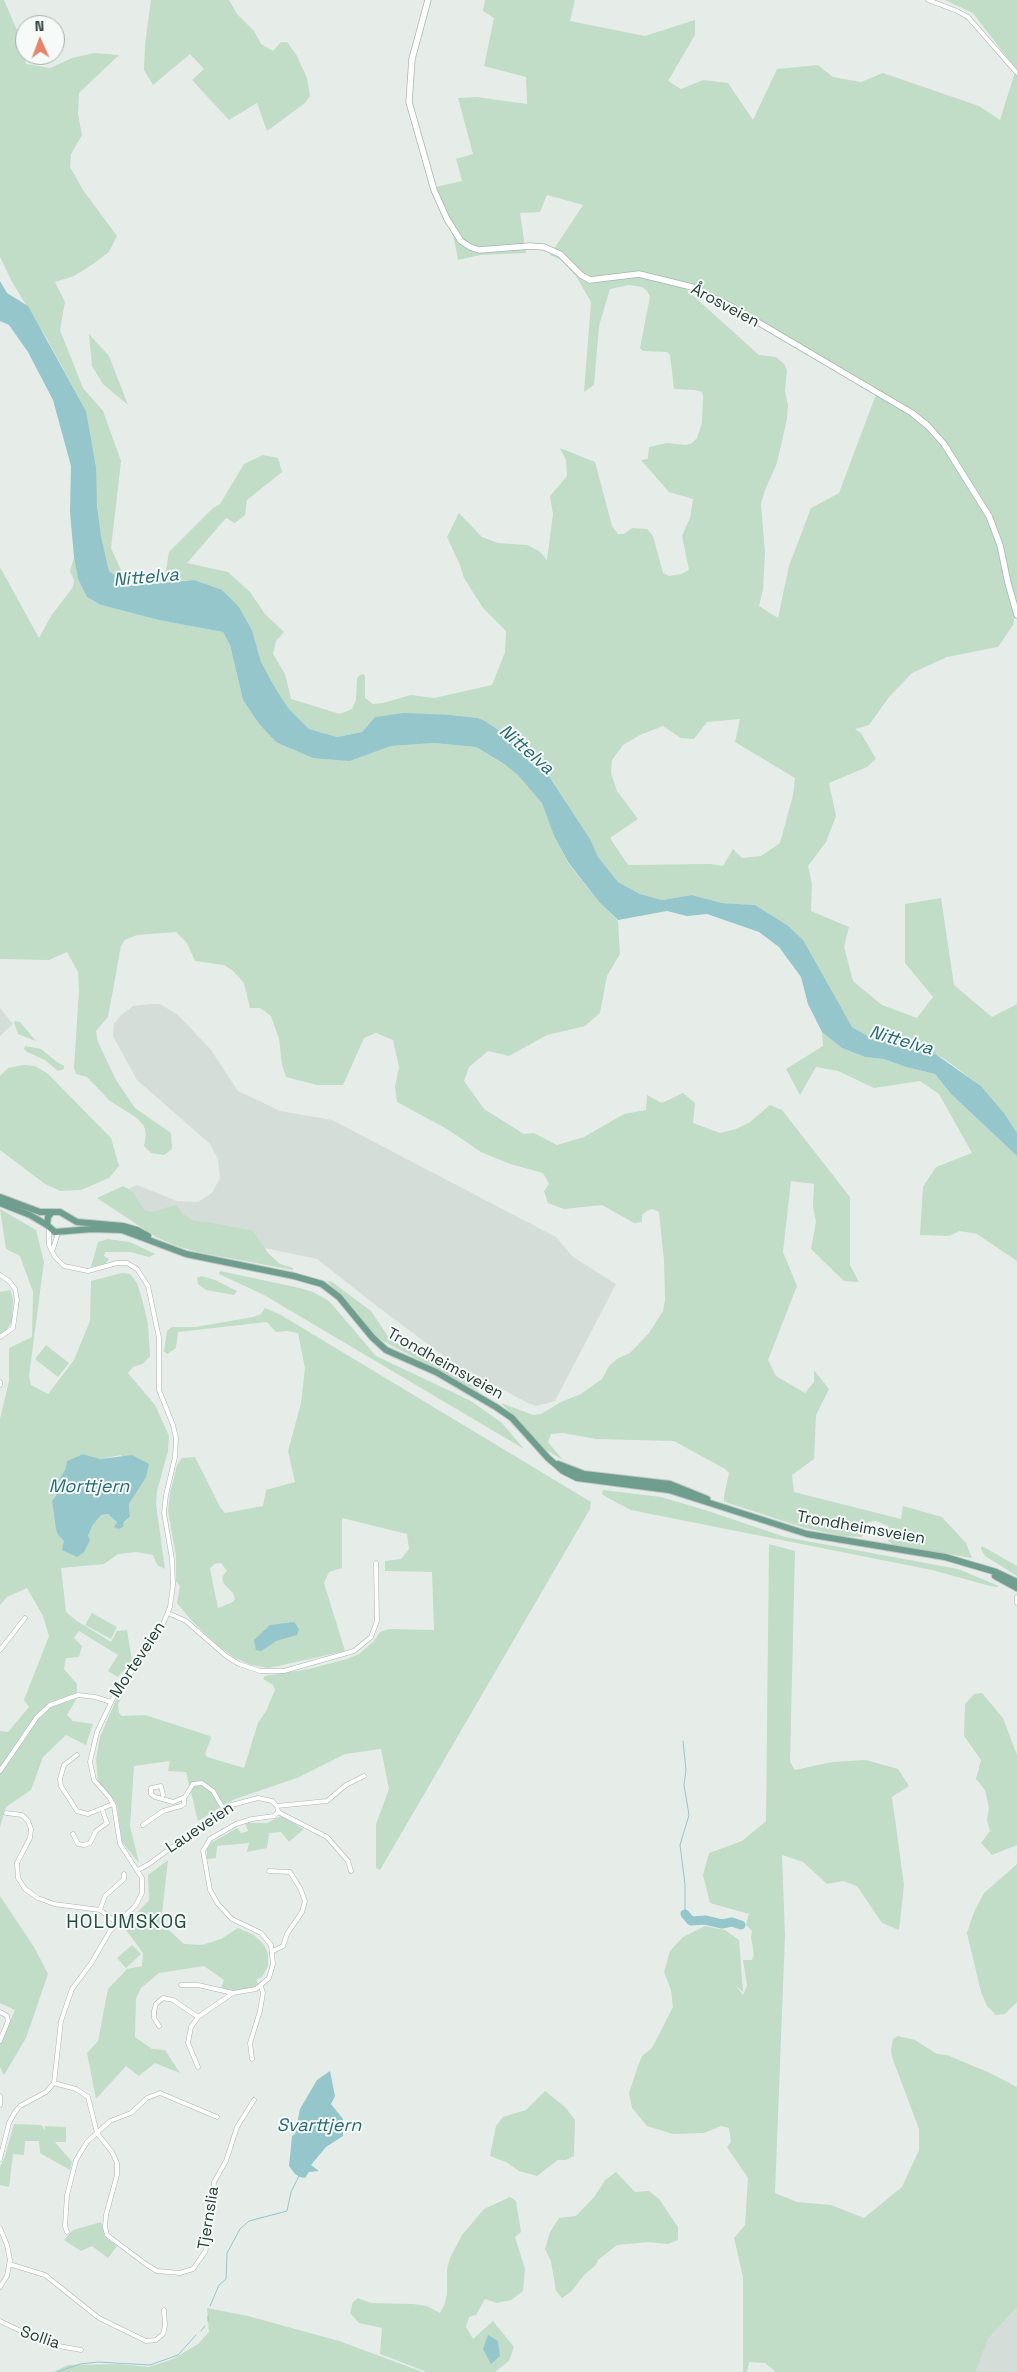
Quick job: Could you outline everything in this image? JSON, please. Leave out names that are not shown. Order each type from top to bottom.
[{"type":"main road","name":"Årosveien","points":[[428,0],[412,59],[409,102],[434,190],[447,219],[461,241],[479,250],[530,246],[550,249],[565,258],[581,275],[590,280],[639,274],[692,287],[734,308],[907,410],[928,426],[944,444],[989,516],[1000,545],[1017,614]]},
{"type":"main road","points":[[0,1197],[34,1210],[51,1213],[60,1212],[67,1217],[68,1225],[60,1232],[48,1227],[30,1215],[0,1203]]},
{"type":"main road","points":[[48,1227],[48,1217],[51,1213]]},
{"type":"main road","name":"Trondheimsveien","points":[[67,1217],[82,1223],[130,1228],[144,1233],[155,1241]]},
{"type":"main road","name":"Trondheimsveien","points":[[60,1232],[116,1229],[155,1241],[186,1254],[294,1276],[322,1284],[342,1301],[382,1347],[395,1356],[442,1375],[496,1407],[512,1418],[563,1471],[583,1479],[662,1489],[716,1504],[807,1534],[936,1555],[996,1572],[1017,1582]]},
{"type":"main road","name":"Trondheimsveien","points":[[974,1565],[1017,1588]]},
{"type":"street","points":[[928,0],[957,10],[968,17],[1017,73]]},
{"type":"street","points":[[48,1227],[52,1251]]},
{"type":"street","points":[[52,1251],[53,1241],[60,1232]]},
{"type":"street","name":"Morteveien","points":[[52,1251],[61,1264],[76,1270],[93,1270],[120,1263],[130,1264],[143,1276],[150,1291],[159,1338],[159,1390],[173,1425],[176,1442],[174,1462],[164,1507],[173,1571],[172,1598],[168,1613],[153,1644],[122,1683],[96,1732],[90,1765],[94,1780],[113,1804]]},
{"type":"street","points":[[0,1275],[14,1289],[17,1300],[13,1328],[0,1337]]},
{"type":"street","points":[[168,1613],[186,1621],[226,1656],[239,1664],[260,1671],[284,1671],[354,1651],[371,1637],[377,1620],[376,1563]]},
{"type":"street","points":[[1017,1597],[1017,1603]]},
{"type":"street","points":[[0,1650],[25,1618]]},
{"type":"street","points":[[0,1770],[37,1717],[50,1705],[66,1698],[81,1695],[95,1696],[111,1702]]},
{"type":"street","points":[[0,2159],[11,2119],[17,2109],[46,2092],[54,2083],[61,2021],[67,2000],[75,1984],[92,1962],[108,1933],[136,1905],[141,1896],[143,1883],[138,1870],[118,1841],[113,1804],[88,1814],[81,1814],[77,1812],[60,1783],[60,1774],[64,1764],[77,1756]]},
{"type":"street","points":[[351,1871],[348,1861],[327,1837],[278,1812],[277,1806],[327,1801],[346,1785],[364,1776]]},
{"type":"street","points":[[143,1825],[163,1811],[183,1806],[184,1798],[191,1785],[202,1783],[213,1791],[223,1808]]},
{"type":"street","points":[[163,1795],[161,1786],[151,1788],[152,1796],[163,1801],[173,1802],[184,1798]]},
{"type":"street","name":"Laueveien","points":[[138,1870],[149,1864],[223,1808],[254,1798],[266,1799],[277,1806]]},
{"type":"street","points":[[73,1834],[78,1844],[84,1846],[90,1843],[96,1831],[106,1823],[102,1809]]},
{"type":"street","name":"Laueveien","points":[[273,1951],[264,1936],[235,1921],[218,1904],[210,1890],[203,1854],[208,1841],[232,1826],[252,1818],[270,1818],[278,1812]]},
{"type":"street","points":[[6,1813],[17,1813],[24,1816],[31,1829],[30,1838],[17,1863],[18,1878],[26,1889],[38,1898],[54,1904],[100,1910],[119,1922]]},
{"type":"street","points":[[198,2067],[188,2043],[190,2030],[198,2017],[223,2002],[233,1993],[261,1986],[271,1974],[273,1951],[283,1946],[287,1934],[302,1912],[304,1901],[302,1891],[290,1872],[269,1871]]},
{"type":"street","points":[[100,1910],[105,1896],[124,1879],[124,1874]]},
{"type":"street","points":[[181,1985],[198,1984],[233,1993]]},
{"type":"street","points":[[252,2059],[251,2038],[257,2024],[263,1996],[261,1986]]},
{"type":"street","points":[[159,2026],[154,2018],[154,2011],[156,2004],[165,1997],[173,2000],[198,2017]]},
{"type":"street","points":[[0,2012],[7,2016],[8,2021],[0,2041]]},
{"type":"street","name":"Tjernslia","points":[[54,2083],[76,2088],[86,2094],[92,2107],[97,2133],[112,2152],[117,2163],[117,2175],[106,2215],[105,2227],[107,2235],[147,2266],[157,2271],[187,2272],[198,2265],[205,2252],[209,2236],[214,2182],[226,2161],[237,2127],[254,2100]]},
{"type":"street","points":[[67,2232],[65,2222],[67,2195],[74,2164],[82,2149],[113,2119],[131,2113],[147,2098],[160,2093],[217,2117]]},
{"type":"street","points":[[0,2096],[0,2105]]},
{"type":"street","points":[[0,2135],[6,2137]]},
{"type":"street","points":[[0,2228],[7,2245],[9,2264],[7,2276],[0,2287]]},
{"type":"street","points":[[9,2264],[45,2275],[99,2318],[146,2341],[156,2340],[163,2334],[165,2326],[164,2310]]},
{"type":"street","name":"Sollia","points":[[0,2321],[48,2344],[81,2350]]},
{"type":"shaded area","points":[[160,1004],[178,1015],[211,1050],[238,1091],[280,1111],[332,1120],[556,1237],[573,1257],[616,1284],[555,1401],[536,1406],[456,1365],[317,1259],[206,1236],[119,1211],[116,1194],[137,1185],[177,1201],[198,1202],[212,1193],[220,1178],[218,1159],[210,1144],[137,1080],[113,1036],[114,1024],[120,1016],[133,1006]]},
{"type":"shaded area","points":[[0,1008],[13,1024],[0,1036]]},
{"type":"shaded area","points":[[1017,2307],[1017,2372],[976,2372],[988,2339]]},
{"type":"green space","points":[[0,0],[4,0],[15,26],[15,65],[50,68],[57,65],[65,65],[65,61],[72,58],[94,53],[119,55],[79,93],[78,114],[82,135],[71,154],[70,167],[83,190],[117,236],[109,252],[93,264],[74,276],[55,282],[65,302],[60,330],[83,388],[103,411],[121,461],[111,548],[128,586],[109,571],[101,536],[86,411],[47,339],[12,282],[0,257]]},
{"type":"green space","points":[[151,0],[229,0],[237,14],[254,31],[261,44],[273,51],[281,42],[287,42],[297,56],[307,78],[310,96],[305,103],[267,131],[257,103],[229,120],[192,80],[204,69],[190,54],[153,85],[144,70]]},
{"type":"green space","points":[[485,0],[575,0],[570,21],[645,36],[695,20],[695,35],[668,81],[681,89],[703,80],[728,83],[753,120],[777,69],[818,65],[833,77],[861,82],[883,73],[979,106],[1000,120],[1016,69],[973,13],[945,0],[1017,0],[1017,607],[1013,625],[998,647],[947,657],[912,673],[889,697],[869,725],[855,729],[861,733],[876,759],[867,767],[829,783],[836,816],[826,842],[808,866],[812,884],[811,911],[849,927],[844,947],[853,981],[882,1005],[917,1018],[933,997],[905,963],[905,904],[941,898],[954,985],[992,1017],[1017,1004],[1017,1133],[1004,1113],[981,1086],[946,1060],[928,1050],[871,1038],[852,1027],[787,925],[755,905],[722,903],[692,895],[662,900],[640,894],[618,882],[598,857],[588,836],[550,777],[531,763],[509,737],[485,721],[478,718],[451,715],[375,717],[362,732],[337,737],[309,729],[289,709],[277,691],[261,662],[252,630],[239,607],[194,580],[152,582],[165,575],[169,552],[213,508],[220,504],[244,464],[263,455],[278,458],[282,472],[247,500],[245,515],[235,523],[226,518],[187,563],[228,572],[250,592],[265,614],[284,632],[276,641],[273,654],[285,674],[291,699],[340,714],[352,709],[356,700],[357,678],[364,674],[365,698],[373,704],[411,695],[434,698],[492,685],[505,652],[506,631],[483,608],[464,578],[447,537],[459,513],[482,537],[498,543],[527,545],[539,551],[547,560],[553,514],[550,496],[567,476],[566,460],[560,448],[595,462],[612,526],[618,534],[624,534],[632,528],[647,529],[653,536],[663,573],[669,576],[681,574],[689,570],[682,536],[690,518],[693,499],[669,492],[641,460],[648,459],[649,447],[667,443],[686,445],[692,443],[697,438],[702,423],[703,396],[702,392],[695,390],[674,389],[670,355],[667,352],[643,351],[640,348],[650,296],[647,291],[642,287],[629,285],[610,289],[599,326],[594,385],[584,392],[591,302],[576,276],[561,260],[550,255],[583,205],[547,195],[540,212],[520,213],[526,253],[480,255],[458,260],[453,234],[431,188],[462,181],[456,159],[473,154],[458,98],[477,97],[527,104],[526,77],[484,66],[494,18],[483,11]],"holes":[[[679,283],[732,305],[878,389],[839,493],[811,508],[789,566],[778,618],[759,606],[763,589],[765,553],[761,504],[777,463],[787,419],[788,405],[785,391],[787,370],[784,364],[776,357],[759,355]],[[740,719],[735,742],[795,778],[793,795],[780,843],[761,856],[742,858],[733,849],[723,866],[710,864],[628,865],[610,838],[638,819],[617,791],[611,773],[612,760],[623,745],[640,735],[663,726],[681,738],[694,739],[707,722]]]},
{"type":"green space","points":[[89,334],[109,356],[128,405],[103,384],[92,366]]},
{"type":"green space","points":[[74,557],[78,579],[87,597],[101,605],[160,620],[223,632],[230,645],[243,700],[259,724],[276,742],[350,761],[391,746],[434,743],[476,747],[519,774],[543,804],[554,836],[568,863],[600,903],[618,921],[620,954],[607,976],[600,1013],[585,1026],[547,1035],[509,1056],[488,1051],[469,1067],[464,1081],[484,1109],[524,1134],[534,1133],[557,1145],[584,1137],[624,1114],[646,1110],[647,1095],[662,1103],[683,1093],[695,1103],[693,1123],[720,1133],[736,1129],[750,1122],[770,1105],[782,1110],[850,1197],[850,1265],[859,1282],[844,1281],[811,1249],[816,1222],[813,1206],[814,1184],[791,1181],[783,1252],[797,1286],[768,1360],[776,1376],[805,1393],[814,1382],[814,1370],[829,1389],[816,1415],[814,1459],[792,1475],[794,1492],[901,1519],[903,1506],[942,1517],[966,1543],[972,1558],[894,1545],[888,1541],[888,1526],[876,1521],[868,1522],[862,1537],[842,1536],[805,1528],[728,1503],[724,1501],[724,1496],[729,1473],[674,1441],[596,1439],[563,1433],[551,1434],[548,1442],[563,1460],[545,1449],[501,1403],[533,1415],[541,1414],[561,1402],[581,1394],[602,1379],[609,1366],[617,1359],[630,1353],[649,1333],[663,1311],[665,1300],[664,1261],[659,1212],[652,1209],[647,1211],[642,1215],[642,1222],[634,1223],[602,1205],[564,1209],[548,1203],[544,1191],[549,1184],[543,1173],[510,1164],[481,1152],[447,1129],[397,1102],[395,1087],[399,1067],[393,1040],[376,1033],[364,1038],[343,1085],[317,1085],[286,1077],[282,1065],[279,1039],[271,1016],[260,1008],[250,1008],[244,983],[233,971],[224,965],[195,961],[187,943],[176,932],[137,935],[125,940],[121,946],[108,1017],[96,1031],[98,1042],[116,1080],[135,1108],[171,1133],[172,1149],[164,1155],[151,1153],[144,1146],[146,1135],[144,1126],[137,1118],[110,1101],[87,1077],[76,1074],[74,1068],[79,991],[78,972],[67,952],[49,960],[0,959],[0,567],[39,638],[51,616],[73,587],[74,580],[70,572]]},
{"type":"green space","points":[[15,1021],[20,1022],[36,1041],[18,1034]]},
{"type":"green space","points":[[822,1032],[842,1048],[865,1057],[884,1059],[935,1074],[951,1094],[1017,1156],[1017,1261],[977,1234],[960,1231],[949,1236],[920,1235],[923,1187],[936,1167],[972,1153],[939,1094],[920,1081],[874,1088],[838,1071],[816,1067],[800,1095],[786,1069],[823,1046]]},
{"type":"green space","points":[[25,1046],[41,1049],[64,1066],[64,1069],[58,1071],[45,1060],[27,1052],[24,1049]]},
{"type":"green space","points":[[23,1065],[35,1066],[47,1073],[111,1138],[119,1166],[109,1178],[81,1190],[60,1191],[45,1184],[0,1150],[0,1076],[8,1068]]},
{"type":"green space","points":[[123,1186],[132,1191],[144,1210],[151,1212],[176,1205],[183,1214],[194,1221],[253,1231],[268,1253],[280,1264],[293,1268],[293,1270],[197,1252],[156,1237],[97,1198]]},
{"type":"green space","points":[[0,1209],[36,1230],[44,1262],[29,1376],[31,1385],[48,1394],[74,1360],[90,1321],[91,1281],[122,1273],[130,1274],[137,1283],[142,1299],[148,1324],[150,1356],[143,1364],[133,1367],[128,1373],[155,1405],[169,1436],[168,1451],[157,1491],[156,1504],[165,1569],[157,1565],[153,1555],[137,1552],[118,1554],[104,1564],[61,1568],[66,1612],[111,1642],[117,1631],[127,1630],[132,1661],[118,1677],[108,1671],[118,1655],[79,1631],[74,1638],[82,1646],[79,1657],[66,1658],[64,1669],[77,1684],[77,1698],[67,1715],[73,1721],[93,1724],[86,1745],[66,1735],[43,1757],[31,1790],[6,1807],[0,1827],[0,1731],[8,1732],[29,1707],[24,1700],[49,1636],[43,1616],[27,1588],[7,1597],[0,1605],[0,1419],[9,1381],[9,1348],[32,1337],[33,1292],[20,1256],[6,1249]],"holes":[[[83,1454],[100,1459],[121,1455],[145,1477],[129,1504],[130,1517],[118,1529],[114,1527],[117,1522],[108,1514],[101,1515],[92,1526],[88,1536],[64,1541],[56,1530],[52,1501],[58,1491],[57,1483],[65,1470],[67,1461]]]},
{"type":"green space","points":[[108,1239],[130,1242],[155,1254],[149,1257],[130,1252],[105,1252],[104,1256],[109,1259],[105,1264],[91,1267],[98,1242]]},
{"type":"green space","points":[[220,1271],[300,1288],[313,1292],[329,1301],[376,1356],[471,1401],[502,1423],[524,1449],[264,1295],[219,1274]]},
{"type":"green space","points":[[201,1276],[215,1280],[237,1291],[234,1295],[206,1290],[198,1284],[197,1278]]},
{"type":"green space","points":[[326,1280],[332,1282],[371,1311],[387,1335],[399,1344],[464,1378],[478,1391],[383,1341],[371,1331],[356,1311]]},
{"type":"green space","points":[[10,1290],[13,1299],[12,1321],[6,1331],[0,1334],[0,1292]]},
{"type":"green space","points":[[265,1308],[281,1315],[591,1502],[590,1509],[380,1870],[376,1868],[376,1824],[389,1789],[381,1749],[345,1754],[297,1778],[235,1799],[198,1821],[186,1772],[168,1771],[170,1761],[134,1766],[130,1826],[139,1863],[122,1842],[117,1805],[98,1781],[96,1759],[100,1737],[119,1693],[123,1695],[118,1704],[119,1713],[122,1716],[145,1715],[210,1736],[205,1754],[207,1757],[244,1768],[258,1723],[266,1711],[275,1690],[273,1685],[263,1679],[265,1676],[309,1669],[347,1659],[359,1654],[373,1642],[380,1632],[389,1629],[434,1630],[432,1572],[385,1571],[385,1561],[401,1559],[409,1549],[407,1534],[342,1518],[342,1568],[329,1572],[324,1583],[345,1651],[269,1668],[251,1665],[233,1657],[216,1644],[192,1621],[177,1603],[180,1586],[176,1581],[176,1556],[168,1511],[177,1465],[182,1458],[195,1457],[220,1507],[225,1513],[263,1506],[266,1490],[295,1482],[288,1451],[301,1403],[305,1368],[298,1333],[276,1332],[267,1322],[178,1332],[176,1348],[167,1354],[164,1351],[167,1331],[172,1327],[196,1327],[261,1314]],"holes":[[[221,1563],[227,1571],[222,1577],[224,1584],[233,1593],[235,1599],[233,1602],[218,1608],[210,1569],[214,1564]]]},
{"type":"green space","points":[[46,1345],[69,1363],[58,1377],[35,1359]]},
{"type":"green space","points":[[603,1490],[661,1497],[785,1537],[958,1569],[999,1586],[990,1586],[932,1570],[631,1510],[602,1494]]},
{"type":"green space","points":[[769,1544],[795,1551],[790,1762],[795,1770],[832,1762],[866,1760],[898,1769],[909,1786],[892,1797],[904,1885],[899,1930],[882,1923],[857,1886],[843,1881],[827,1884],[803,1862],[782,1855],[785,1935],[775,2193],[797,2202],[831,2205],[864,2218],[902,2187],[919,2150],[919,2129],[892,2057],[893,2039],[898,2036],[915,2040],[937,2054],[947,2055],[990,2073],[1017,2087],[1017,2307],[988,2339],[976,2372],[776,2372],[765,2363],[749,2362],[747,2372],[743,2372],[743,2277],[734,2238],[745,2225],[748,2178],[727,2147],[731,2142],[729,2128],[721,2126],[704,2133],[673,2134],[647,2126],[632,2108],[629,2093],[642,2056],[652,2048],[673,2007],[671,1990],[664,1972],[670,1951],[683,1937],[705,1926],[725,1930],[739,1940],[743,1992],[735,1985],[743,1995],[747,1985],[743,1960],[752,1960],[754,1955],[752,1931],[746,1925],[749,1914],[710,1903],[703,1875],[709,1853],[742,1841],[766,1821]]},
{"type":"green space","points":[[982,1546],[1017,1566],[1017,1576],[985,1556],[981,1549]]},
{"type":"green space","points":[[92,1613],[117,1627],[111,1639],[85,1625]]},
{"type":"green space","points":[[982,1693],[1003,1718],[1017,1755],[1017,1845],[992,1855],[981,1843],[990,1831],[987,1820],[989,1808],[985,1790],[976,1779],[981,1760],[964,1736],[965,1704],[974,1694]]},
{"type":"green space","points":[[281,1816],[304,1829],[289,1842],[281,1832],[269,1833],[267,1848],[247,1852],[249,1843],[217,1846],[216,1858],[207,1859],[207,1849],[211,1843],[237,1828],[241,1833],[248,1831],[245,1823],[267,1823]]},
{"type":"green space","points":[[168,1860],[161,1923],[184,1944],[202,1945],[221,1939],[238,1928],[254,1935],[264,1945],[268,1954],[268,1966],[262,1977],[256,1980],[260,1987],[235,1991],[221,1988],[224,1980],[204,1966],[159,1973],[141,1988],[136,1998],[135,2037],[152,2049],[165,2050],[180,2073],[155,2063],[139,2076],[126,2066],[96,2099],[87,2053],[98,2041],[108,1989],[127,1969],[142,1966],[143,1953],[124,1927],[149,1900],[148,1875]]},
{"type":"green space","points":[[1017,1864],[1017,2002],[1005,2014],[996,2015],[987,2006],[981,1992],[967,1933],[974,1912],[984,1893]]},
{"type":"green space","points":[[0,1896],[34,1947],[48,1974],[26,2038],[4,2075],[0,2067],[0,2044],[15,2010],[0,2003]]},
{"type":"green space","points":[[132,1945],[141,1954],[126,1968],[117,1958]]},
{"type":"green space","points":[[545,2091],[565,2107],[575,2120],[574,2156],[566,2160],[558,2160],[537,2176],[519,2171],[506,2162],[490,2156],[496,2126],[503,2117],[526,2110]]},
{"type":"green space","points":[[14,2124],[41,2125],[45,2130],[45,2126],[66,2127],[66,2142],[55,2142],[72,2162],[70,2170],[40,2153],[39,2141],[25,2141],[24,2155],[13,2154],[9,2187],[0,2185],[0,2167]]},
{"type":"green space","points":[[616,2172],[635,2192],[649,2191],[659,2199],[678,2227],[678,2240],[668,2244],[648,2242],[617,2245],[598,2260],[595,2266],[584,2275],[572,2291],[562,2298],[556,2291],[551,2261],[545,2249],[550,2232],[559,2218],[576,2216],[595,2196],[605,2180]]},
{"type":"green space","points":[[510,2197],[516,2201],[521,2232],[515,2237],[525,2269],[523,2291],[511,2300],[497,2303],[485,2299],[476,2315],[469,2317],[466,2327],[473,2339],[493,2321],[514,2347],[509,2361],[495,2372],[427,2372],[380,2354],[382,2328],[359,2323],[350,2313],[353,2302],[358,2298],[371,2303],[413,2304],[427,2306],[440,2313],[447,2294],[447,2270],[450,2258],[462,2235],[484,2209]]},
{"type":"green space","points":[[101,2222],[105,2237],[117,2246],[108,2258],[92,2246],[81,2251],[64,2240],[73,2230]]},
{"type":"green space","points":[[207,2308],[248,2316],[339,2341],[423,2372],[53,2372],[68,2365],[119,2364],[149,2367],[173,2359],[198,2344],[209,2332]]},
{"type":"water","points":[[0,281],[7,293],[28,306],[86,411],[96,468],[97,505],[101,536],[109,571],[128,586],[194,580],[222,590],[239,607],[252,630],[261,662],[277,691],[289,709],[309,729],[337,737],[362,732],[375,717],[404,713],[451,715],[478,718],[485,721],[509,737],[532,764],[549,776],[590,839],[598,857],[618,882],[640,894],[662,900],[692,895],[722,903],[755,905],[787,925],[803,940],[852,1027],[871,1038],[928,1049],[981,1086],[1004,1113],[1017,1133],[1017,1156],[951,1094],[935,1074],[884,1059],[865,1057],[842,1048],[822,1032],[808,1004],[801,977],[779,947],[759,932],[707,914],[687,916],[667,911],[618,920],[600,903],[568,862],[554,836],[542,803],[518,775],[476,747],[434,743],[391,746],[350,761],[313,758],[276,742],[259,724],[243,700],[230,645],[223,632],[159,620],[101,605],[87,597],[78,579],[74,557],[70,512],[71,466],[53,400],[28,352],[9,325],[0,321]]},
{"type":"water","name":"Morttjern","points":[[83,1454],[100,1459],[132,1455],[149,1464],[146,1477],[129,1504],[130,1517],[124,1522],[123,1527],[118,1529],[114,1527],[117,1522],[108,1514],[101,1515],[92,1526],[88,1536],[90,1540],[84,1552],[77,1557],[62,1550],[64,1541],[56,1530],[52,1501],[58,1492],[57,1483],[65,1470],[67,1461]]},
{"type":"water","points":[[294,1622],[299,1629],[297,1635],[276,1641],[261,1651],[256,1650],[254,1640],[270,1625]]},
{"type":"water","name":"Svarttjern","points":[[330,2071],[335,2096],[331,2104],[343,2119],[343,2136],[326,2147],[311,2165],[319,2171],[309,2172],[305,2178],[300,2177],[289,2166],[292,2136],[295,2134],[300,2109],[317,2080]]},
{"type":"water","points":[[488,2335],[498,2341],[500,2356],[491,2364],[483,2349]]},
{"type":"waterway","points":[[683,1741],[686,1770],[684,1785],[689,1815],[680,1845],[685,1884],[685,1914]]},
{"type":"waterway","points":[[685,1914],[691,1921],[705,1920],[722,1924],[732,1922],[741,1925]]},
{"type":"waterway","points":[[210,2306],[219,2285],[226,2279],[227,2253],[240,2229],[249,2221],[287,2211],[291,2192],[299,2176]]},
{"type":"waterway","points":[[208,2316],[208,2321]]},
{"type":"waterway","points":[[201,2331],[205,2326]]},
{"type":"waterway","points":[[57,2372],[80,2364],[98,2362],[150,2365],[178,2355],[196,2335]]},
{"type":"district","name":"HOLUMSKOG","points":[[127,1923]]},
{"type":"water label","name":"Nittelva","points":[[146,578]]},
{"type":"water label","name":"Nittelva","points":[[526,750]]},
{"type":"water label","name":"Nittelva","points":[[901,1041]]}]
